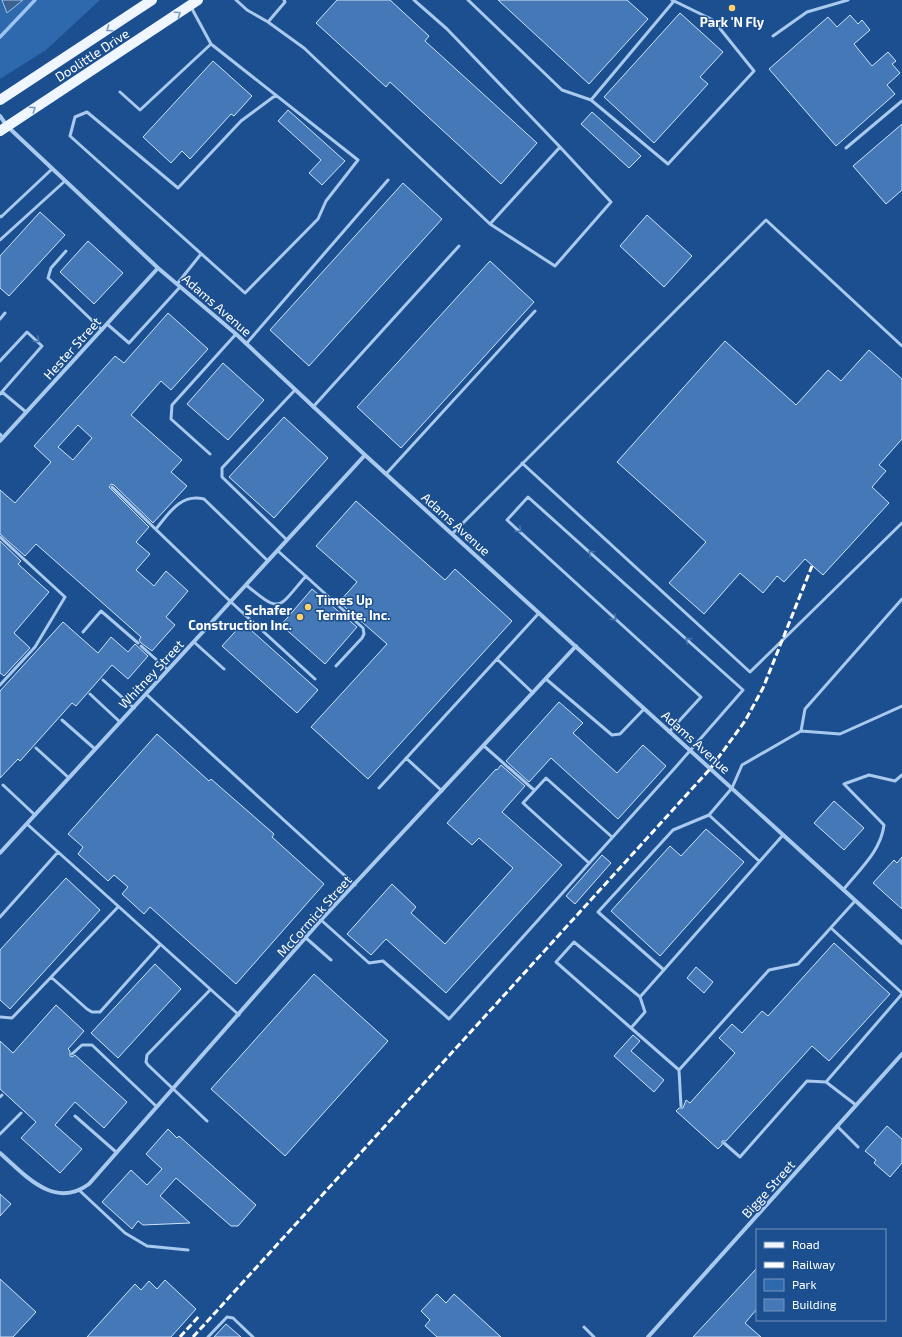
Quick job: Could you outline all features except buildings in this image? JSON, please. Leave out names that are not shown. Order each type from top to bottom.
[{"type":"main road","name":"Doolittle Drive","points":[[0,100],[152,0]]},
{"type":"main road","name":"Doolittle Drive","points":[[3,128],[194,3]]},
{"type":"street","name":"Adams Avenue","points":[[0,116],[3,128],[52,169],[158,268],[236,334],[365,455],[902,943]]},
{"type":"street","name":"Hester Street","points":[[1,437],[26,412],[158,268]]},
{"type":"street","name":"Whitney Street","points":[[0,852],[365,455]]},
{"type":"street","name":"McCormick Street","points":[[80,1191],[89,1184],[321,920],[576,646]]},
{"type":"street","name":"Bigge Street","points":[[648,1337],[902,1054]]},
{"type":"street","points":[[0,1152],[33,1182],[46,1190],[65,1193],[80,1191]]},
{"type":"lane","points":[[236,0],[247,10],[268,22],[304,48],[490,224],[555,266],[611,202],[447,30],[414,0]]},
{"type":"lane","points":[[468,0],[562,90],[591,100],[668,164],[754,72],[713,20],[673,0],[591,100]]},
{"type":"lane","points":[[773,36],[808,12],[848,0]]},
{"type":"lane","points":[[268,22],[285,1]]},
{"type":"lane","points":[[194,3],[211,44],[276,94],[358,160],[326,201],[318,219],[245,293],[70,136],[75,117],[87,112],[178,188],[241,121],[276,94]]},
{"type":"lane","points":[[120,92],[140,110],[211,44]]},
{"type":"lane","points":[[846,148],[902,100]]},
{"type":"lane","points":[[490,224],[560,147]]},
{"type":"lane","points":[[0,216],[1,217],[52,169]]},
{"type":"lane","points":[[246,344],[388,180]]},
{"type":"lane","points":[[0,240],[65,181]]},
{"type":"lane","points":[[452,534],[766,220],[902,346]]},
{"type":"lane","points":[[313,407],[459,246]]},
{"type":"lane","points":[[66,251],[51,268],[48,278],[102,330]]},
{"type":"lane","points":[[107,324],[129,343],[178,285],[201,254]]},
{"type":"lane","points":[[386,474],[535,310]]},
{"type":"lane","points":[[0,319],[5,313]]},
{"type":"lane","points":[[0,361],[27,332],[42,346],[1,393],[26,412]]},
{"type":"lane","points":[[210,454],[171,419],[170,410],[172,405],[236,334]]},
{"type":"lane","points":[[287,540],[222,477],[221,473],[222,468],[295,390]]},
{"type":"lane","points":[[522,463],[750,672],[902,523]]},
{"type":"lane","points":[[112,487],[231,602],[315,679]]},
{"type":"lane","points":[[156,529],[180,502],[194,497],[204,499],[268,561]]},
{"type":"lane","points":[[321,920],[369,963],[383,961],[449,1019],[743,690],[528,497],[507,520],[701,697],[669,732]]},
{"type":"lane","points":[[0,537],[65,597],[35,647],[0,685]]},
{"type":"lane","points":[[278,551],[363,628],[364,634],[362,638],[336,666]]},
{"type":"lane","points":[[246,585],[270,604],[275,605],[281,604],[306,576]]},
{"type":"lane","points":[[801,731],[805,708],[902,599]]},
{"type":"lane","points":[[83,632],[101,611],[168,670]]},
{"type":"lane","points":[[379,788],[539,613]]},
{"type":"lane","points":[[194,642],[224,669]]},
{"type":"lane","points":[[497,659],[533,693]]},
{"type":"lane","points":[[546,679],[612,735],[620,734],[644,709]]},
{"type":"lane","points":[[103,680],[134,708]]},
{"type":"lane","points":[[90,694],[120,722]]},
{"type":"lane","points":[[146,694],[355,885]]},
{"type":"lane","points":[[664,970],[598,912],[673,830],[709,815],[732,788],[742,764],[801,731],[840,734],[902,706]]},
{"type":"lane","points":[[62,720],[95,749]]},
{"type":"lane","points":[[484,746],[534,790]]},
{"type":"lane","points":[[36,748],[69,778]]},
{"type":"lane","points":[[406,758],[442,791]]},
{"type":"lane","points":[[843,890],[874,852],[882,839],[884,825],[844,784],[869,776],[895,782],[902,775]]},
{"type":"lane","points":[[589,863],[522,804],[534,790],[546,778],[612,837]]},
{"type":"lane","points":[[3,785],[35,815]]},
{"type":"lane","points":[[709,815],[759,861]]},
{"type":"lane","points":[[26,824],[210,990],[239,1014]]},
{"type":"lane","points":[[640,998],[783,835]]},
{"type":"lane","points":[[0,917],[58,852]]},
{"type":"lane","points":[[681,1106],[679,1070],[769,970],[798,964],[855,901]]},
{"type":"lane","points":[[0,1017],[12,1018],[118,906]]},
{"type":"lane","points":[[826,1082],[902,993],[831,928]]},
{"type":"lane","points":[[306,938],[331,960]]},
{"type":"lane","points":[[631,1028],[645,1012],[640,998],[574,942],[556,962],[631,1028],[679,1070]]},
{"type":"lane","points":[[51,977],[87,1009],[92,1012],[100,1012],[160,945]]},
{"type":"lane","points":[[207,1121],[146,1062],[147,1055],[210,990]]},
{"type":"lane","points":[[72,1054],[82,1045],[92,1045],[156,1106]]},
{"type":"lane","points":[[724,1143],[740,1157],[807,1081],[826,1082],[856,1105]]},
{"type":"lane","points":[[0,1134],[21,1113]]},
{"type":"lane","points":[[75,1116],[116,1152]]},
{"type":"lane","points":[[837,1126],[858,1147]]},
{"type":"lane","points":[[80,1191],[125,1233],[147,1246],[188,1250]]},
{"type":"lane","points":[[208,1337],[227,1317],[233,1318],[253,1337]]},
{"type":"lane","points":[[584,1327],[594,1337]]},
{"type":"green space","points":[[0,0],[100,0],[46,50],[0,79]]},
{"type":"shaded area","points":[[2,0],[23,0],[7,13]]},
{"type":"waterway","points":[[0,37],[35,0]]},
{"type":"railway","points":[[193,1337],[710,769],[745,721],[763,688],[812,566]]},
{"type":"railway","points":[[180,1337],[200,1315]]},
{"type":"place","name":"Park 'N Fly","points":[[732,8]]},
{"type":"place","name":"Times Up Termite, Inc.","points":[[308,607]]},
{"type":"place","name":"Schafer Construction Inc.","points":[[300,617]]}]
